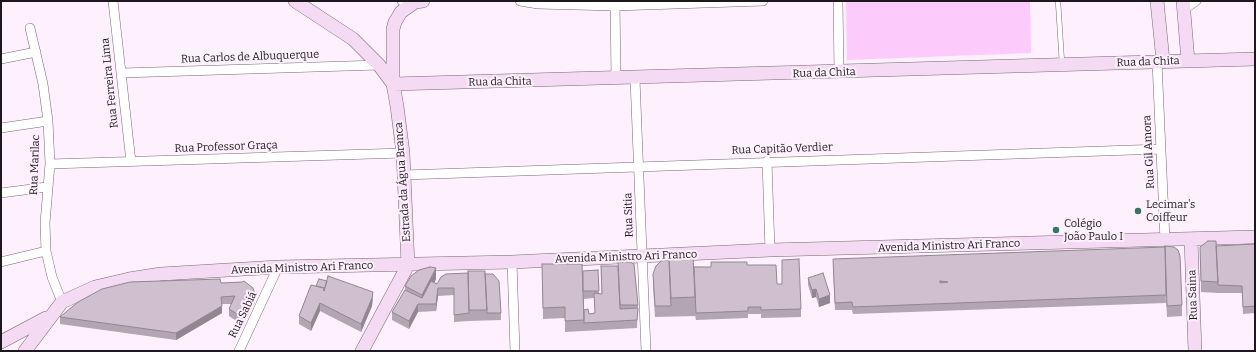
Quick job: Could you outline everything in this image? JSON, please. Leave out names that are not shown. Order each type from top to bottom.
[{"type":"main road","points":[[393,84],[393,29],[397,16],[413,1]]},
{"type":"main road","points":[[1157,1],[1160,62]]},
{"type":"main road","name":"Estrada da Água Branca","points":[[298,2],[353,39],[379,65],[393,84],[403,153],[408,265]]},
{"type":"main road","points":[[1183,5],[1188,61]]},
{"type":"main road","name":"Rua da Chita","points":[[393,84],[616,79],[1160,62],[1251,57]]},
{"type":"main road","name":"Avenida Ministro Ari Franco","points":[[25,351],[62,302],[96,287],[129,279],[161,274],[278,268],[643,257],[770,250],[1191,240],[1255,237]]},
{"type":"main road","name":"Rua Saina","points":[[1191,240],[1195,351]]},
{"type":"main road","points":[[362,351],[408,265]]},
{"type":"main road","points":[[1,342],[50,316]]},
{"type":"street","name":"Rua Ferreira Lima","points":[[113,1],[131,162]]},
{"type":"street","points":[[520,1],[538,4],[763,1]]},
{"type":"street","points":[[838,1],[839,72]]},
{"type":"street","points":[[1183,5],[1196,1]]},
{"type":"street","points":[[615,4],[616,79]]},
{"type":"street","name":"Rua Marilac","points":[[30,28],[36,52],[48,121],[50,164],[47,187],[46,251],[52,277],[62,302]]},
{"type":"street","points":[[1,59],[36,52]]},
{"type":"street","name":"Rua Gil Amora","points":[[1160,62],[1161,149],[1165,240]]},
{"type":"street","name":"Rua Carlos de Albuquerque","points":[[122,73],[379,65]]},
{"type":"street","name":"Rua Sitia","points":[[636,78],[646,351]]},
{"type":"street","points":[[1,128],[48,121]]},
{"type":"street","name":"Rua Capitão Verdier","points":[[404,176],[767,161],[1161,149]]},
{"type":"street","name":"Rua Professor Graça","points":[[50,164],[403,153]]},
{"type":"street","points":[[767,161],[770,250]]},
{"type":"street","points":[[1,193],[47,187]]},
{"type":"street","points":[[1,262],[46,251]]},
{"type":"street","points":[[512,262],[515,351]]},
{"type":"street","name":"Rua Sabiá","points":[[239,351],[278,268]]},
{"type":"lane","points":[[1058,1],[1062,65]]},
{"type":"shaded area","points":[[846,1],[1030,1],[1031,53],[847,60]]},
{"type":"building","points":[[1208,241],[1216,241],[1218,282],[1201,281],[1200,247]]},
{"type":"building","points":[[1255,244],[1255,306],[1243,307],[1242,286],[1218,285],[1216,246]]},
{"type":"building","points":[[1165,246],[1174,247],[1178,250],[1180,256],[1182,305],[1167,306]]},
{"type":"building","points":[[1165,247],[1166,295],[853,307],[852,302],[835,303],[833,259]]},
{"type":"building","points":[[693,255],[695,297],[671,298],[669,257]]},
{"type":"building","points":[[799,259],[801,309],[761,310],[761,307],[748,307],[748,311],[696,313],[694,267],[711,267],[711,262],[747,262],[747,265],[776,265],[777,284],[782,284],[782,260]]},
{"type":"building","points":[[669,260],[671,306],[655,306],[653,274],[656,266],[661,261]]},
{"type":"building","points":[[618,262],[630,262],[634,264],[638,305],[620,305]]},
{"type":"building","points":[[542,264],[582,264],[584,320],[565,321],[565,307],[543,308]]},
{"type":"building","points":[[601,266],[618,266],[620,309],[638,308],[637,320],[584,323],[584,310],[588,309],[589,314],[595,313],[594,293],[602,294]]},
{"type":"building","points":[[430,267],[436,268],[422,295],[405,286],[411,276],[419,270]]},
{"type":"building","points":[[598,270],[599,291],[583,291],[583,271]]},
{"type":"building","points":[[468,271],[485,271],[487,310],[469,310]]},
{"type":"building","points":[[468,273],[469,313],[454,315],[454,288],[438,288],[436,304],[418,304],[409,321],[392,312],[405,290],[422,298],[431,281],[437,284],[441,277],[446,274]]},
{"type":"building","points":[[823,273],[830,295],[819,299],[816,289],[812,290],[808,278]]},
{"type":"building","points":[[485,274],[493,274],[499,281],[501,313],[487,313]]},
{"type":"building","points":[[328,276],[373,292],[361,324],[320,303],[311,323],[299,316],[311,285],[324,288],[324,291]]},
{"type":"building","points":[[220,279],[221,283],[244,281],[253,288],[255,294],[242,317],[229,309],[235,296],[221,297],[222,306],[176,333],[60,317],[78,302],[102,289],[130,282]]},
{"type":"building","points":[[319,279],[327,281],[324,291],[324,288],[316,286]]},
{"type":"place","name":"Lecimar's Coiffeur","points":[[1138,211]]},
{"type":"place","name":"Colégio João Paulo I","points":[[1056,230]]}]
